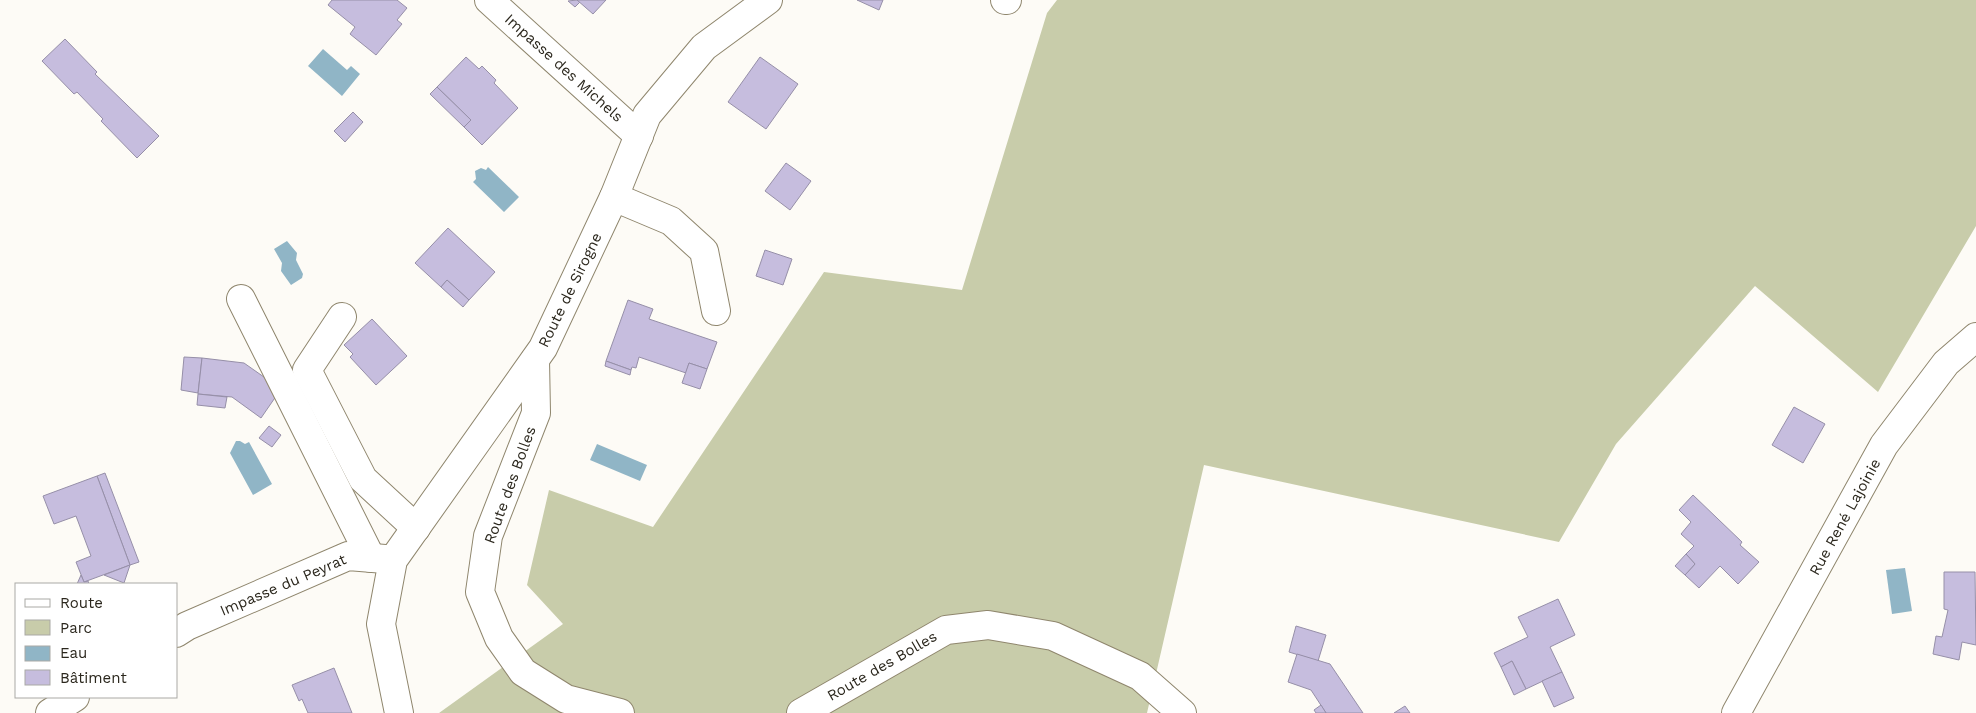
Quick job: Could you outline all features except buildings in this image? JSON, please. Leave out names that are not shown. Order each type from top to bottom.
[{"type":"street","name":"Impasse des Michels","points":[[489,0],[639,136]]},
{"type":"street","name":"Route de Sirogne","points":[[399,713],[381,624],[382,559],[416,528],[544,348],[614,197],[647,115],[704,47],[768,0]]},
{"type":"street","points":[[614,197],[671,221],[704,251],[716,311]]},
{"type":"street","points":[[241,299],[382,559]]},
{"type":"street","points":[[342,317],[308,370],[363,479],[416,528]]},
{"type":"street","name":"Rue René Lajoinie","points":[[1736,713],[1884,445],[1946,363],[1976,336]]},
{"type":"street","name":"Route des Bolles","points":[[535,360],[536,413],[488,536],[480,592],[499,638],[523,672],[566,699],[620,713]]},
{"type":"street","name":"Impasse du Peyrat","points":[[178,631],[348,556],[382,559]]},
{"type":"street","name":"Route des Bolles","points":[[801,713],[946,630],[988,625],[1053,636],[1140,676],[1182,713]]},
{"type":"street","points":[[50,713],[73,698]]},
{"type":"green space","points":[[1057,0],[1976,0],[1976,226],[1878,392],[1755,286],[1616,444],[1559,542],[1204,465],[1147,713],[439,713],[563,624],[527,585],[549,490],[653,527],[824,272],[962,290],[1047,13]]},
{"type":"water","points":[[323,49],[347,70],[351,66],[360,74],[342,96],[308,66]]},
{"type":"water","points":[[488,167],[519,197],[504,212],[473,182],[476,179],[475,171],[481,168],[486,170]]},
{"type":"water","points":[[287,241],[297,253],[296,260],[303,274],[302,278],[291,285],[281,271],[282,263],[274,249]]},
{"type":"water","points":[[236,441],[245,444],[249,442],[272,484],[253,495],[230,453]]},
{"type":"water","points":[[597,444],[647,465],[640,481],[590,460]]},
{"type":"water","points":[[1905,568],[1912,611],[1892,614],[1886,570]]}]
